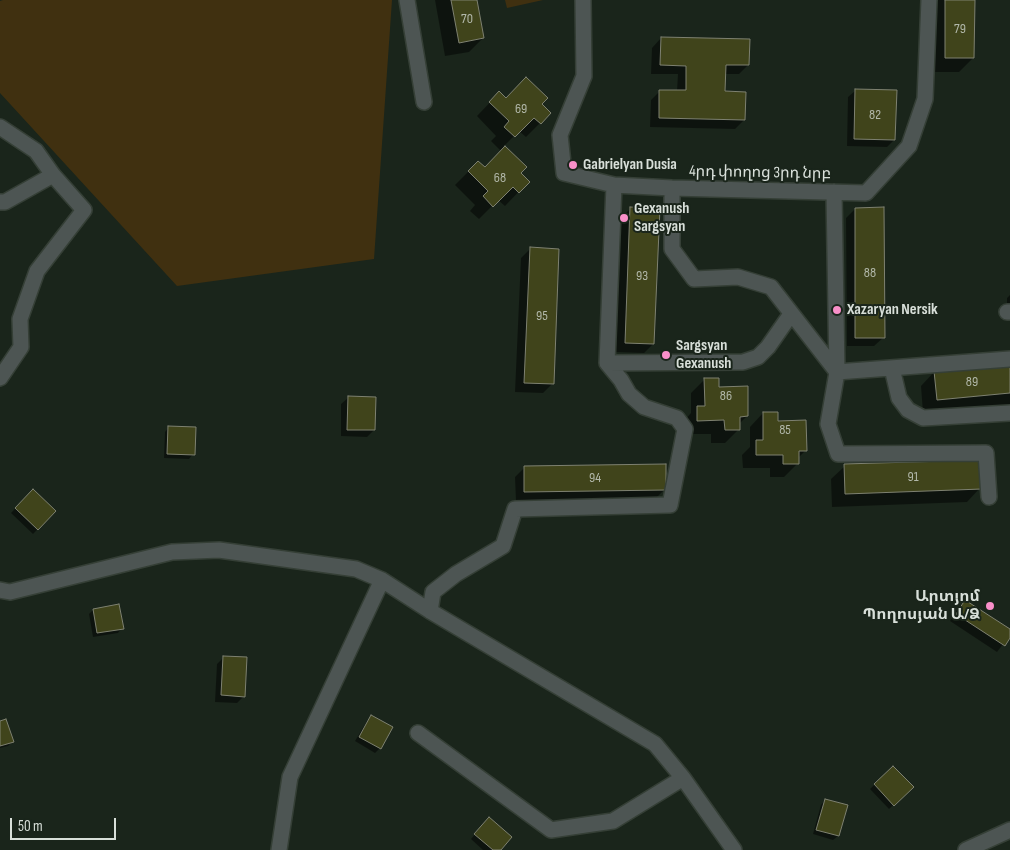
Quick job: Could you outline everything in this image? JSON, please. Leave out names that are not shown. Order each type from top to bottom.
[{"type":"street","points":[[407,0],[424,102]]},
{"type":"street","name":"4րդ փողոց 3րդ նրբ","points":[[583,0],[584,76],[560,135],[564,173],[614,185],[834,192],[866,192],[909,146],[925,99],[929,0]]},
{"type":"street","points":[[0,126],[36,150],[53,175],[84,210],[37,271],[20,319],[21,346],[0,378]]},
{"type":"street","points":[[0,202],[5,202],[53,175]]},
{"type":"street","points":[[430,611],[432,592],[456,574],[503,546],[515,509],[670,505],[685,429],[677,418],[644,407],[629,394],[621,380],[607,363],[614,185]]},
{"type":"street","points":[[672,188],[672,249],[694,279],[738,277],[771,287],[837,372]]},
{"type":"street","points":[[834,192],[837,372],[828,424],[838,454],[986,453],[989,497]]},
{"type":"street","points":[[607,363],[743,362],[758,357],[768,347],[792,314]]},
{"type":"street","points":[[837,372],[1010,359]]},
{"type":"street","points":[[892,368],[899,398],[908,410],[923,418],[1010,413]]},
{"type":"street","points":[[0,590],[10,592],[172,552],[219,550],[356,569],[382,580],[430,611],[655,744],[683,778],[733,850]]},
{"type":"street","points":[[279,850],[290,777],[382,580]]},
{"type":"street","points":[[418,733],[551,830],[613,821],[683,778]]},
{"type":"street","points":[[966,850],[1010,830]]},
{"type":"shaded area","points":[[392,0],[374,259],[177,286],[0,93],[0,1]]},
{"type":"shaded area","points":[[505,0],[543,0],[507,8]]},
{"type":"building","points":[[451,0],[477,0],[484,38],[459,43]]},
{"type":"building","points":[[945,0],[975,0],[974,58],[945,58]]},
{"type":"building","points":[[661,37],[750,39],[749,65],[726,65],[725,91],[746,92],[745,120],[659,118],[659,90],[686,90],[686,66],[660,65]]},
{"type":"building","points":[[526,77],[548,98],[542,104],[551,113],[541,124],[534,118],[515,137],[504,127],[509,121],[489,102],[499,91],[506,98]]},
{"type":"building","points":[[855,89],[897,90],[895,140],[854,139]]},
{"type":"building","points":[[505,146],[527,167],[521,173],[530,182],[519,193],[513,187],[493,207],[483,196],[488,191],[468,171],[478,161],[485,167]]},
{"type":"building","points":[[630,207],[660,208],[654,344],[625,343]]},
{"type":"building","points":[[884,207],[885,338],[855,338],[855,208]]},
{"type":"building","points":[[530,247],[559,249],[554,384],[524,383]]},
{"type":"building","points":[[1010,364],[1010,393],[937,400],[934,371]]},
{"type":"building","points":[[704,378],[719,378],[719,387],[748,386],[748,416],[740,417],[740,430],[725,430],[724,420],[697,421],[697,406],[705,406]]},
{"type":"building","points":[[348,396],[376,397],[375,430],[347,430]]},
{"type":"building","points":[[763,412],[778,412],[778,421],[806,420],[807,451],[799,451],[799,464],[783,464],[783,455],[756,455],[756,440],[763,440]]},
{"type":"building","points":[[168,426],[196,427],[195,455],[167,454]]},
{"type":"building","points":[[981,460],[982,489],[845,494],[844,464]]},
{"type":"building","points":[[666,464],[666,490],[524,492],[524,466]]},
{"type":"building","points":[[33,489],[56,511],[38,530],[15,508]]},
{"type":"building","points":[[965,600],[1010,629],[1010,638],[1005,646],[956,614]]},
{"type":"building","points":[[119,604],[124,629],[97,633],[93,609]]},
{"type":"building","points":[[223,656],[247,657],[245,697],[221,695]]},
{"type":"building","points":[[371,715],[393,727],[381,749],[359,737]]},
{"type":"building","points":[[6,719],[14,742],[0,746],[0,721]]},
{"type":"building","points":[[893,766],[914,787],[894,806],[874,784]]},
{"type":"building","points":[[825,799],[848,805],[839,836],[816,830]]},
{"type":"building","points":[[489,817],[512,837],[501,850],[493,850],[474,834]]},
{"type":"place","name":"Gabrielyan Dusia","points":[[573,165]]},
{"type":"place","name":"Gexanush Sargsyan","points":[[624,218]]},
{"type":"place","name":"Xazaryan Nersik","points":[[837,310]]},
{"type":"place","name":"Sargsyan Gexanush","points":[[666,355]]},
{"type":"place","name":"Արտյոմ Պողոսյան Ա/Ձ","points":[[990,606]]}]
